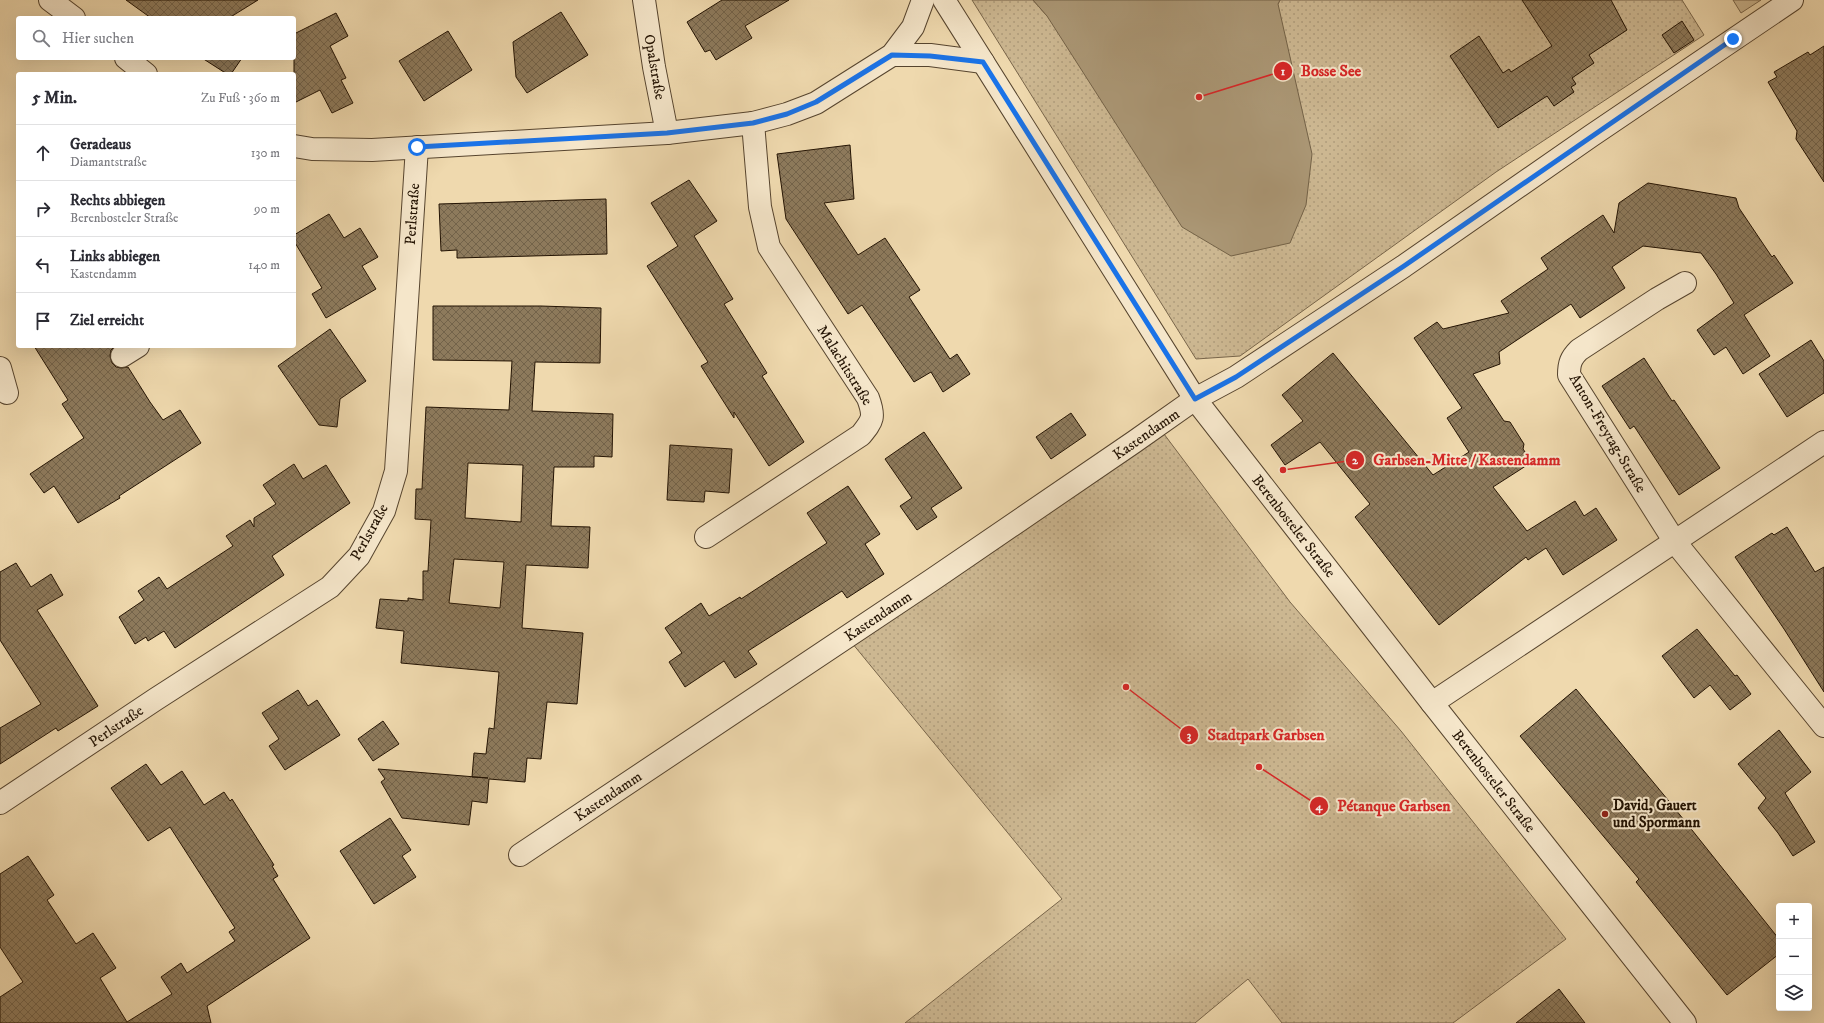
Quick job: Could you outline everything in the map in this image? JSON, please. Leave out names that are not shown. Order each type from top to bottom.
[{"type":"street","points":[[50,0],[71,16]]},
{"type":"street","name":"Opalstraße","points":[[644,0],[654,67],[667,133]]},
{"type":"street","points":[[296,146],[312,149],[372,150],[667,133],[753,123],[787,114],[816,102],[892,55],[913,27],[923,0]]},
{"type":"street","name":"Berenbosteler Straße","points":[[944,0],[1195,399],[1678,1020]]},
{"type":"street","name":"Kastendamm","points":[[520,855],[932,580],[1195,399],[1236,377],[1404,266],[1604,127],[1792,0]]},
{"type":"street","points":[[892,55],[930,56],[983,62]]},
{"type":"street","points":[[128,60],[144,72]]},
{"type":"street","name":"Malachitstraße","points":[[706,537],[861,435],[870,424],[873,411],[868,398],[769,247],[760,208],[753,123]]},
{"type":"street","name":"Perlstraße","points":[[0,803],[330,587],[359,556],[384,511],[396,471],[417,147]]},
{"type":"street","name":"Anton-Freytag-Straße","points":[[1685,283],[1657,299],[1579,350],[1571,358],[1569,375],[1675,542],[1824,726]]},
{"type":"street","points":[[0,368],[6,393]]},
{"type":"street","points":[[1432,703],[1824,442]]},
{"type":"shaded area","points":[[972,0],[1033,0],[1047,16],[1278,4],[1280,0],[1682,0],[1704,35],[1496,172],[1240,356],[1196,359]]},
{"type":"shaded area","points":[[1033,0],[1280,0],[1278,4],[1312,154],[1306,205],[1290,243],[1231,256],[1182,227],[1047,16]]},
{"type":"shaded area","points":[[1733,0],[1761,0],[1741,13]]},
{"type":"shaded area","points":[[1164,434],[1290,602],[1401,731],[1566,939],[1453,1023],[1282,1023],[1248,979],[1195,1023],[905,1023],[1062,899],[852,643]]},
{"type":"building","points":[[126,0],[258,0],[232,16],[148,16]]},
{"type":"building","points":[[722,0],[789,0],[745,26],[752,38],[716,60],[710,50],[705,52],[687,22]]},
{"type":"building","points":[[1522,0],[1611,0],[1627,30],[1589,55],[1594,63],[1572,78],[1576,84],[1571,87],[1574,92],[1554,106],[1547,96],[1498,128],[1450,56],[1479,36],[1503,73],[1509,69],[1511,72],[1552,46]]},
{"type":"building","points":[[561,12],[588,55],[527,93],[516,77],[513,42]]},
{"type":"building","points":[[336,13],[348,36],[330,46],[346,78],[341,80],[353,103],[332,113],[320,90],[296,102],[296,72],[294,72],[294,60],[296,60],[296,33]]},
{"type":"building","points":[[1682,21],[1694,40],[1674,53],[1662,35]]},
{"type":"building","points":[[448,31],[472,70],[424,101],[399,61]]},
{"type":"building","points":[[1824,46],[1824,182],[1796,139],[1797,131],[1768,82],[1777,77],[1774,72],[1808,52],[1810,55]]},
{"type":"building","points":[[205,60],[241,60],[232,72],[224,72]]},
{"type":"building","points":[[850,145],[854,199],[824,203],[858,255],[885,238],[920,290],[909,297],[950,359],[957,354],[970,374],[943,392],[931,372],[914,382],[862,305],[848,314],[786,219],[777,154]]},
{"type":"building","points":[[689,180],[717,221],[694,236],[733,299],[724,304],[767,373],[762,376],[804,442],[769,466],[734,412],[734,418],[701,366],[708,362],[647,266],[678,246],[651,203]]},
{"type":"building","points":[[1648,183],[1736,198],[1739,208],[1772,257],[1774,255],[1793,283],[1744,315],[1770,356],[1743,374],[1726,347],[1714,355],[1697,330],[1734,303],[1716,274],[1701,253],[1643,246],[1612,267],[1625,288],[1580,318],[1571,304],[1499,352],[1500,364],[1473,374],[1504,421],[1510,422],[1524,444],[1523,449],[1532,462],[1493,487],[1527,531],[1575,501],[1584,516],[1596,508],[1617,540],[1563,575],[1546,548],[1528,560],[1526,557],[1439,625],[1355,517],[1370,504],[1320,442],[1285,465],[1271,445],[1303,421],[1282,395],[1333,353],[1433,475],[1469,452],[1447,418],[1462,408],[1414,338],[1437,322],[1443,329],[1509,313],[1501,301],[1548,269],[1541,258],[1603,215],[1614,233],[1619,203]]},
{"type":"building","points":[[606,199],[607,254],[457,258],[457,250],[441,251],[439,204]]},
{"type":"building","points":[[329,214],[344,238],[360,228],[378,257],[362,266],[376,289],[326,318],[312,294],[322,288],[296,244],[296,234]]},
{"type":"building","points":[[433,306],[541,306],[601,308],[600,363],[535,362],[532,411],[613,414],[612,457],[594,456],[594,467],[554,467],[551,526],[590,527],[588,568],[526,565],[522,628],[583,633],[577,704],[547,702],[541,759],[527,758],[525,782],[489,779],[487,803],[472,801],[469,825],[402,818],[381,782],[385,779],[378,769],[472,777],[474,753],[486,754],[489,728],[494,729],[499,672],[401,663],[404,631],[376,628],[380,599],[408,601],[408,598],[423,600],[423,571],[428,571],[431,520],[415,519],[416,489],[422,489],[426,407],[509,410],[512,361],[433,360]],"holes":[[[468,463],[523,465],[521,522],[465,518]],[[454,559],[504,562],[500,608],[449,603]]]},
{"type":"building","points":[[330,329],[366,381],[340,399],[337,427],[319,425],[278,366]]},
{"type":"building","points":[[1811,340],[1824,361],[1824,393],[1787,417],[1759,374]]},
{"type":"building","points":[[35,348],[113,348],[110,356],[112,363],[116,367],[128,367],[163,420],[180,410],[201,443],[119,496],[120,498],[78,523],[54,486],[44,493],[30,474],[84,438],[62,404],[68,400]]},
{"type":"building","points":[[1644,358],[1672,401],[1674,400],[1720,468],[1679,495],[1634,426],[1630,429],[1602,386]]},
{"type":"building","points":[[1071,413],[1086,435],[1051,459],[1036,437]]},
{"type":"building","points":[[924,432],[962,488],[931,508],[937,517],[917,530],[900,506],[912,498],[885,459]]},
{"type":"building","points":[[670,445],[732,449],[729,493],[705,491],[704,502],[667,500]]},
{"type":"building","points":[[294,464],[303,479],[326,465],[350,503],[272,556],[284,575],[175,648],[164,631],[148,641],[146,637],[135,644],[119,617],[144,600],[138,591],[159,577],[167,589],[233,546],[226,536],[250,520],[254,527],[254,518],[276,504],[263,485]]},
{"type":"building","points":[[848,486],[880,534],[865,544],[884,574],[847,598],[842,591],[748,651],[757,664],[735,678],[724,661],[685,687],[669,662],[682,653],[665,628],[701,603],[709,616],[740,597],[741,599],[827,543],[807,513]]},
{"type":"building","points":[[1787,527],[1815,572],[1824,567],[1824,692],[1784,629],[1735,557],[1772,533],[1774,535]]},
{"type":"building","points":[[16,563],[31,587],[51,574],[63,595],[37,610],[98,706],[58,731],[56,728],[0,764],[0,728],[41,704],[0,640],[0,572]]},
{"type":"building","points":[[1697,629],[1735,676],[1737,675],[1751,694],[1730,710],[1710,685],[1694,698],[1662,656]]},
{"type":"building","points":[[1576,689],[1668,800],[1776,935],[1776,956],[1727,995],[1636,882],[1639,879],[1520,736]]},
{"type":"building","points":[[298,690],[308,706],[317,700],[340,735],[285,770],[269,746],[279,739],[262,713]]},
{"type":"building","points":[[383,721],[399,744],[373,761],[358,739]]},
{"type":"building","points":[[1779,730],[1811,772],[1785,793],[1815,842],[1793,856],[1778,833],[1758,808],[1766,798],[1738,764]]},
{"type":"building","points":[[146,764],[161,785],[182,771],[204,805],[224,792],[230,801],[232,799],[274,865],[272,866],[278,876],[273,879],[310,938],[207,1006],[211,1023],[0,1023],[0,997],[23,982],[0,947],[0,874],[28,856],[54,895],[47,900],[76,944],[93,933],[116,968],[100,978],[127,1022],[172,994],[161,977],[181,963],[187,973],[235,941],[229,932],[235,928],[170,827],[148,841],[111,788]]},
{"type":"building","points":[[390,818],[411,850],[402,856],[416,877],[374,904],[340,851]]},
{"type":"building","points":[[1559,989],[1585,1023],[1516,1023]]},
{"type":"place","name":"Bosse See","points":[[1199,97]]},
{"type":"place","name":"Garbsen-Mitte / Kastendamm","points":[[1283,470]]},
{"type":"place","name":"Stadtpark Garbsen","points":[[1126,687]]},
{"type":"place","name":"Pétanque Garbsen","points":[[1259,767]]},
{"type":"place","name":"David, Gauert und Spormann","points":[[1605,814]]},
{"type":"route","points":[[417,147],[667,133],[753,123],[787,114],[816,102],[892,55],[930,56],[983,62],[1195,399],[1236,377],[1404,266],[1733,39]]}]
